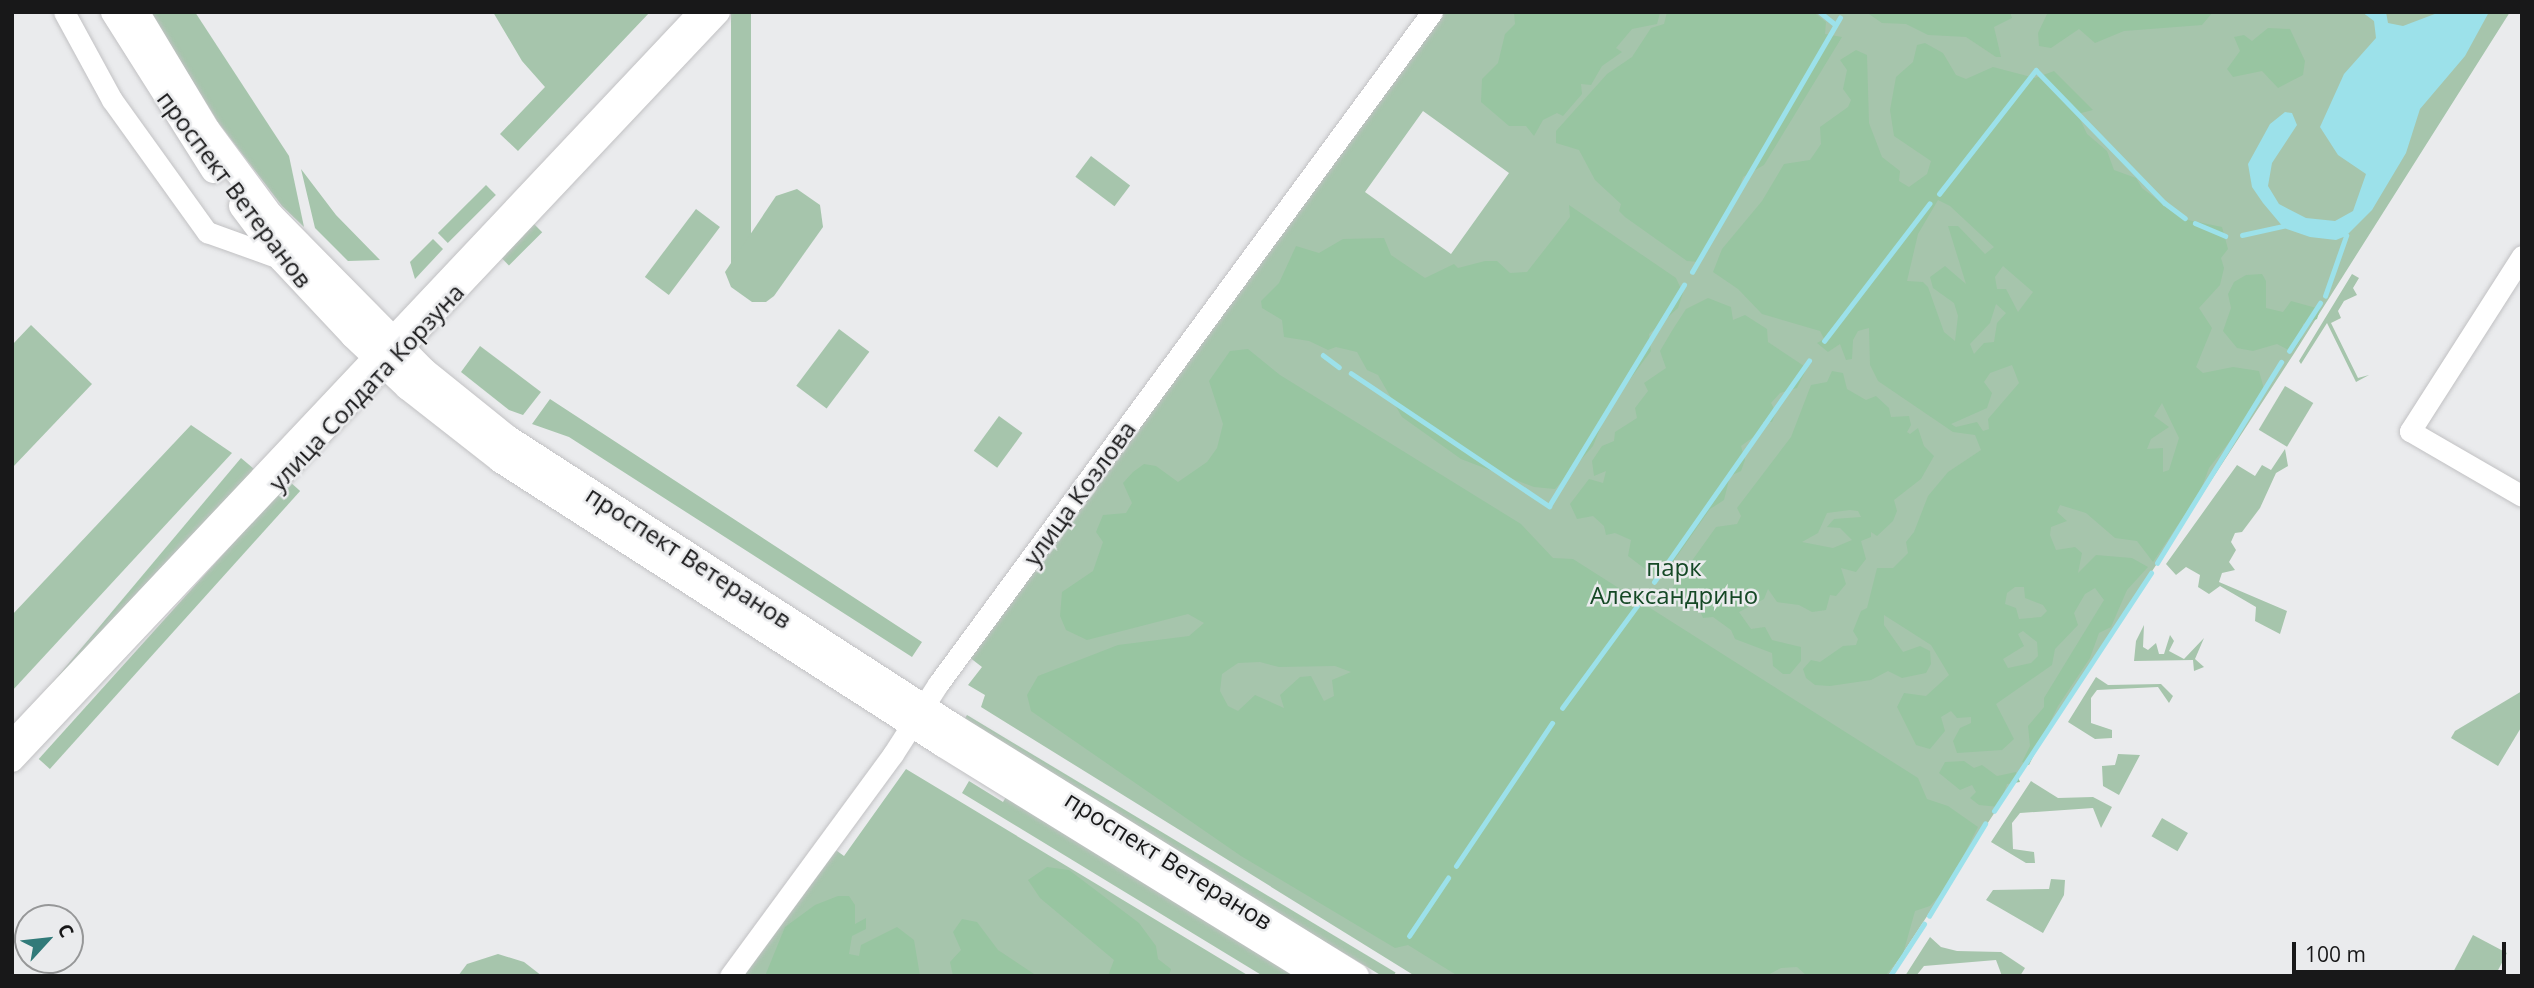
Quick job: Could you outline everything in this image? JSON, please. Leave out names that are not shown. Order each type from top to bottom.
[{"type":"main road","name":"проспект Ветеранов","points":[[114,12],[192,140],[282,260],[388,352],[573,483],[918,715],[1319,976]]},
{"type":"main road","name":"проспект Ветеранов","points":[[135,12],[207,130],[270,215],[388,352]]},
{"type":"main road","name":"проспект Ветеранов","points":[[918,715],[1356,976]]},
{"type":"street","points":[[64,12],[112,100],[207,232],[282,260]]},
{"type":"street","name":"улица Солдата Корзуна","points":[[12,761],[698,12]]},
{"type":"street","name":"улица Солдата Корзуна","points":[[12,740],[719,12]]},
{"type":"street","name":"улица Козлова","points":[[730,976],[1432,12]]},
{"type":"street","points":[[2522,256],[2410,431],[2522,496]]},
{"type":"green space","points":[[150,12],[195,12],[289,156],[304,227],[282,206],[218,122]]},
{"type":"green space","points":[[493,12],[650,12],[518,151],[500,134],[545,87],[522,61]]},
{"type":"green space","points":[[731,12],[751,12],[751,286],[731,286]]},
{"type":"green space","name":"парк Александрино","points":[[1441,12],[2510,12],[2295,352],[1888,976],[1415,976],[981,707],[985,695],[968,685],[982,667],[969,657]],"holes":[[[1423,111],[1509,173],[1451,254],[1365,192]]]},
{"type":"green space","points":[[1514,12],[1660,13],[1657,24],[1632,29],[1616,48],[1622,52],[1602,66],[1591,85],[1581,84],[1582,94],[1563,116],[1557,113],[1543,120],[1534,136],[1526,126],[1509,126],[1481,102],[1482,79],[1498,63],[1505,34],[1515,24]]},
{"type":"green space","points":[[1667,12],[1813,12],[1826,22],[1825,34],[1842,37],[1764,165],[1743,177],[1733,207],[1700,262],[1687,261],[1625,217],[1619,211],[1621,204],[1595,180],[1579,150],[1556,143],[1556,131],[1607,74],[1632,57],[1651,28],[1664,24]]},
{"type":"green space","points":[[1866,12],[2010,12],[2012,18],[1994,27],[2001,57],[1996,57],[1966,37],[1928,35],[1906,24],[1882,23]]},
{"type":"green space","points":[[2048,12],[2213,12],[2202,25],[2124,31],[2095,43],[2079,29],[2051,48],[2039,46],[2038,33]]},
{"type":"green space","points":[[2268,28],[2290,29],[2305,61],[2303,75],[2278,88],[2262,71],[2233,77],[2227,69],[2240,51],[2234,37],[2244,35],[2252,41]]},
{"type":"green space","points":[[1925,43],[1943,53],[1956,75],[1966,79],[1993,67],[2035,78],[2054,71],[2093,110],[2081,113],[2080,119],[2087,134],[2107,151],[2114,170],[2136,178],[2142,188],[2183,219],[2222,227],[2228,249],[2221,258],[2224,268],[2220,285],[2199,308],[2212,328],[2196,367],[2203,373],[2233,367],[2259,371],[2264,389],[2258,405],[2209,468],[2200,492],[2153,562],[2137,541],[2115,538],[2086,513],[2060,505],[2057,512],[2067,521],[2051,527],[2050,535],[2056,550],[2075,547],[2082,553],[2078,573],[2096,555],[2132,558],[2148,567],[2127,590],[2111,627],[2099,633],[2090,658],[2058,706],[2029,765],[2022,762],[2030,746],[2028,726],[2044,707],[2044,698],[2104,600],[2095,588],[2085,594],[2074,613],[2078,625],[2055,649],[2052,665],[1996,704],[2014,739],[2002,750],[1957,753],[1953,741],[1960,728],[1971,723],[1971,717],[1957,718],[1951,711],[1941,717],[1945,731],[1930,749],[1916,745],[1897,707],[1904,693],[1926,696],[1949,675],[1931,645],[1884,615],[1884,625],[1903,652],[1920,646],[1930,651],[1931,664],[1926,673],[1902,678],[1888,671],[1871,680],[1830,686],[1815,685],[1806,678],[1803,669],[1811,660],[1820,662],[1843,646],[1856,645],[1858,639],[1853,631],[1861,611],[1867,608],[1877,568],[1893,568],[1908,553],[1906,542],[1914,532],[1928,496],[1948,472],[1981,450],[1975,435],[1953,432],[1878,381],[1870,365],[1869,328],[1858,331],[1853,340],[1852,359],[1846,360],[1840,344],[1828,352],[1817,343],[1824,339],[1820,331],[1762,314],[1738,289],[1713,272],[1722,249],[1762,201],[1784,164],[1810,160],[1821,144],[1820,127],[1848,107],[1851,100],[1843,89],[1847,70],[1840,60],[1856,50],[1867,55],[1869,123],[1882,157],[1900,171],[1899,181],[1909,187],[1927,174],[1931,161],[1894,136],[1890,110],[1896,77],[1913,62],[1917,45]],"holes":[[[1938,200],[1950,206],[1994,247],[1985,254],[1958,226],[1948,226],[1966,284],[1945,266],[1930,277],[1933,288],[1954,303],[1958,316],[1955,341],[1944,332],[1928,287],[1923,282],[1907,281],[1918,234]],[[2003,266],[2033,292],[2018,312],[2006,289],[1997,289],[1995,277]],[[1996,304],[2006,313],[1997,323],[1994,342],[1984,343],[1974,354],[1970,344],[1990,323]],[[2012,365],[2019,383],[1988,419],[1989,429],[1983,431],[1977,422],[1956,427],[1951,424],[1987,408],[1992,393],[1984,382],[1990,373]],[[2162,403],[2179,438],[2169,470],[2163,472],[2163,448],[2147,449],[2151,439],[2169,427],[2154,416]],[[2015,587],[2024,587],[2025,598],[2043,605],[2047,611],[2041,617],[2019,619],[2016,608],[2005,604],[2007,593]],[[2023,631],[2037,642],[2038,656],[2031,663],[2008,668],[2003,659],[2024,646],[2018,634]]]},
{"type":"green space","points":[[1091,156],[1130,185],[1114,206],[1075,177]]},
{"type":"green space","points":[[301,169],[336,215],[380,260],[348,261],[315,228]]},
{"type":"green space","points":[[486,185],[496,195],[448,243],[438,233]]},
{"type":"green space","points":[[797,189],[820,205],[823,227],[774,296],[766,302],[752,302],[731,287],[725,272],[776,196]]},
{"type":"green space","points":[[1569,205],[1676,278],[1683,293],[1678,308],[1649,334],[1651,351],[1608,409],[1593,446],[1555,489],[1534,487],[1461,459],[1402,417],[1378,375],[1367,370],[1357,352],[1336,347],[1328,350],[1309,341],[1284,337],[1282,320],[1262,308],[1261,301],[1279,283],[1296,246],[1319,253],[1343,239],[1384,238],[1391,255],[1425,278],[1454,264],[1458,268],[1485,261],[1497,261],[1510,273],[1527,272],[1570,217]]},
{"type":"green space","points":[[696,209],[720,227],[669,295],[645,277]]},
{"type":"green space","points":[[533,223],[542,232],[509,265],[500,256]]},
{"type":"green space","points":[[433,239],[443,249],[415,279],[410,262]]},
{"type":"green space","points":[[2262,274],[2266,281],[2266,308],[2283,312],[2291,301],[2320,309],[2317,319],[2303,324],[2301,340],[2292,352],[2277,344],[2253,351],[2237,348],[2223,331],[2231,308],[2228,294],[2234,282],[2246,275]]},
{"type":"green space","points":[[2352,274],[2359,278],[2353,288],[2357,295],[2344,301],[2338,311],[2341,318],[2331,323],[2358,378],[2369,375],[2356,382],[2327,323],[2301,364],[2299,361]]},
{"type":"green space","points":[[1708,298],[1731,307],[1733,320],[1745,315],[1767,329],[1768,342],[1807,368],[1797,388],[1780,393],[1771,403],[1776,412],[1772,422],[1763,422],[1763,430],[1741,446],[1745,460],[1741,471],[1730,476],[1724,500],[1710,509],[1668,569],[1653,575],[1628,556],[1631,540],[1615,533],[1606,535],[1604,526],[1593,516],[1577,519],[1570,504],[1589,479],[1603,483],[1606,471],[1594,476],[1592,461],[1602,446],[1614,441],[1615,432],[1637,418],[1635,408],[1648,391],[1644,383],[1666,368],[1660,351],[1673,329],[1686,309]]},
{"type":"green space","points":[[31,325],[92,384],[12,468],[12,345]]},
{"type":"green space","points":[[839,329],[869,352],[827,409],[796,386]]},
{"type":"green space","points":[[480,346],[541,392],[523,415],[509,410],[461,372]]},
{"type":"green space","points":[[1248,349],[1280,375],[1521,524],[1553,558],[1573,559],[1918,778],[1927,799],[1948,806],[1978,827],[1948,886],[1930,906],[1915,911],[1903,954],[1885,976],[1807,976],[1797,967],[1781,968],[1766,976],[1458,976],[1408,945],[1395,948],[1241,856],[1031,711],[1027,695],[1038,676],[1118,645],[1189,636],[1204,623],[1188,614],[1087,640],[1066,630],[1060,616],[1062,592],[1093,571],[1103,542],[1096,532],[1103,515],[1126,513],[1132,503],[1123,483],[1133,472],[1144,464],[1156,466],[1178,482],[1207,462],[1217,448],[1223,424],[1209,381],[1230,351]],"holes":[[[1260,662],[1279,667],[1335,666],[1351,672],[1332,680],[1334,696],[1324,701],[1311,676],[1300,677],[1280,695],[1284,708],[1255,695],[1238,711],[1228,706],[1220,691],[1222,674],[1238,663]]]},
{"type":"green space","points":[[1832,371],[1843,373],[1847,389],[1866,400],[1876,396],[1889,408],[1891,417],[1909,416],[1911,425],[1907,432],[1910,434],[1918,428],[1924,446],[1934,456],[1921,479],[1894,500],[1897,511],[1893,521],[1877,536],[1871,532],[1871,537],[1861,541],[1866,559],[1856,572],[1841,568],[1846,584],[1836,596],[1830,595],[1826,610],[1812,612],[1799,605],[1777,602],[1768,589],[1764,599],[1739,612],[1751,629],[1765,627],[1772,640],[1801,647],[1801,661],[1790,674],[1783,674],[1773,666],[1772,653],[1735,639],[1731,630],[1713,617],[1703,618],[1700,611],[1683,604],[1671,590],[1716,527],[1737,524],[1741,516],[1737,508],[1791,437],[1811,385],[1827,382]],"holes":[[[1858,511],[1861,517],[1834,519],[1827,527],[1840,528],[1852,540],[1833,548],[1802,542],[1818,533],[1827,513]]]},
{"type":"green space","points":[[2285,386],[2313,403],[2287,447],[2259,430]]},
{"type":"green space","points":[[550,399],[922,642],[912,657],[569,437],[532,424]]},
{"type":"green space","points":[[999,416],[1022,433],[997,468],[974,451]]},
{"type":"green space","points":[[191,425],[232,453],[12,691],[12,615]]},
{"type":"green space","points":[[2285,449],[2288,466],[2276,473],[2260,508],[2242,532],[2235,533],[2231,542],[2236,550],[2229,562],[2235,570],[2222,573],[2219,582],[2287,611],[2280,634],[2255,621],[2256,607],[2220,586],[2209,594],[2198,587],[2200,575],[2186,567],[2176,575],[2166,564],[2237,465],[2255,476],[2262,465],[2271,470]]},
{"type":"green space","points":[[241,458],[254,469],[41,723],[28,712]]},
{"type":"green space","points":[[289,481],[300,491],[50,769],[39,759]]},
{"type":"green space","points":[[2144,625],[2143,647],[2148,650],[2156,643],[2159,654],[2164,654],[2170,635],[2174,641],[2169,651],[2184,659],[2204,638],[2195,659],[2204,667],[2194,671],[2193,660],[2134,661],[2136,641]]},
{"type":"green space","points":[[2096,677],[2108,685],[2161,684],[2173,696],[2169,703],[2158,687],[2097,690],[2091,698],[2091,723],[2112,730],[2112,738],[2095,739],[2068,722]]},
{"type":"green space","points":[[2522,691],[2522,726],[2498,766],[2451,738],[2455,731]]},
{"type":"green space","points":[[967,715],[1396,973],[1393,976],[1382,976],[962,724]]},
{"type":"green space","points":[[2118,754],[2140,755],[2119,795],[2103,786],[2102,766],[2115,765]]},
{"type":"green space","points":[[1964,761],[1974,768],[1982,765],[1997,776],[2016,772],[2020,782],[2007,784],[1999,807],[1979,805],[1970,798],[1976,792],[1972,785],[1960,790],[1939,773],[1945,762]]},
{"type":"green space","points":[[906,769],[1249,976],[740,976],[833,848],[844,856]]},
{"type":"green space","points":[[969,781],[1003,802],[1006,797],[1299,976],[1263,976],[962,793]]},
{"type":"green space","points":[[2031,781],[2058,798],[2093,797],[2112,807],[2101,828],[2093,808],[2020,813],[2012,823],[2013,849],[2034,852],[2035,863],[2026,863],[1991,842]]},
{"type":"green space","points":[[2162,818],[2188,833],[2177,851],[2152,836]]},
{"type":"green space","points":[[1047,867],[1069,870],[1139,923],[1156,946],[1158,959],[1171,969],[1169,976],[1108,976],[1114,960],[1040,898],[1028,880]]},
{"type":"green space","points":[[2051,879],[2065,880],[2064,895],[2043,933],[1986,900],[1993,890],[2049,889]]},
{"type":"green space","points":[[838,896],[849,896],[855,905],[855,924],[866,918],[866,929],[852,936],[849,954],[859,956],[861,945],[897,927],[914,940],[920,976],[765,976],[785,927],[815,905]]},
{"type":"green space","points":[[962,919],[977,922],[998,950],[1037,976],[953,976],[950,962],[961,950],[953,932]]},
{"type":"green space","points":[[2473,935],[2507,953],[2495,976],[2451,976]]},
{"type":"green space","points":[[1930,937],[1941,947],[1957,951],[2001,952],[2025,968],[2020,976],[2002,976],[1996,960],[1924,966],[1916,976],[1905,976]]},
{"type":"green space","points":[[498,954],[524,962],[542,976],[458,976],[467,964]]},
{"type":"water","points":[[2362,12],[2386,12],[2388,23],[2403,26],[2440,12],[2489,12],[2465,56],[2420,109],[2406,153],[2372,210],[2346,236],[2336,240],[2310,237],[2284,228],[2252,187],[2248,164],[2270,124],[2285,112],[2292,113],[2297,125],[2272,163],[2268,186],[2279,204],[2306,218],[2335,221],[2353,211],[2366,174],[2338,155],[2320,127],[2344,74],[2376,38],[2374,21]]},
{"type":"waterway","points":[[1820,12],[1835,24]]},
{"type":"waterway","points":[[1692,272],[1840,18]]},
{"type":"waterway","points":[[1939,194],[2036,70],[2165,203],[2185,218]]},
{"type":"waterway","points":[[1824,341],[1929,204]]},
{"type":"waterway","points":[[2195,223],[2225,236]]},
{"type":"waterway","points":[[2242,235],[2283,226]]},
{"type":"waterway","points":[[2325,296],[2346,236]]},
{"type":"waterway","points":[[1351,373],[1549,506],[1684,285]]},
{"type":"waterway","points":[[2289,351],[2320,303]]},
{"type":"waterway","points":[[1323,355],[1339,367]]},
{"type":"waterway","points":[[1654,582],[1809,361]]},
{"type":"waterway","points":[[2157,563],[2281,362]]},
{"type":"waterway","points":[[1994,811],[2151,573]]},
{"type":"waterway","points":[[1562,708],[1637,606]]},
{"type":"waterway","points":[[1456,866],[1552,723]]},
{"type":"waterway","points":[[1929,916],[1985,824]]},
{"type":"waterway","points":[[1409,936],[1448,878]]},
{"type":"waterway","points":[[1890,976],[1924,924]]}]
